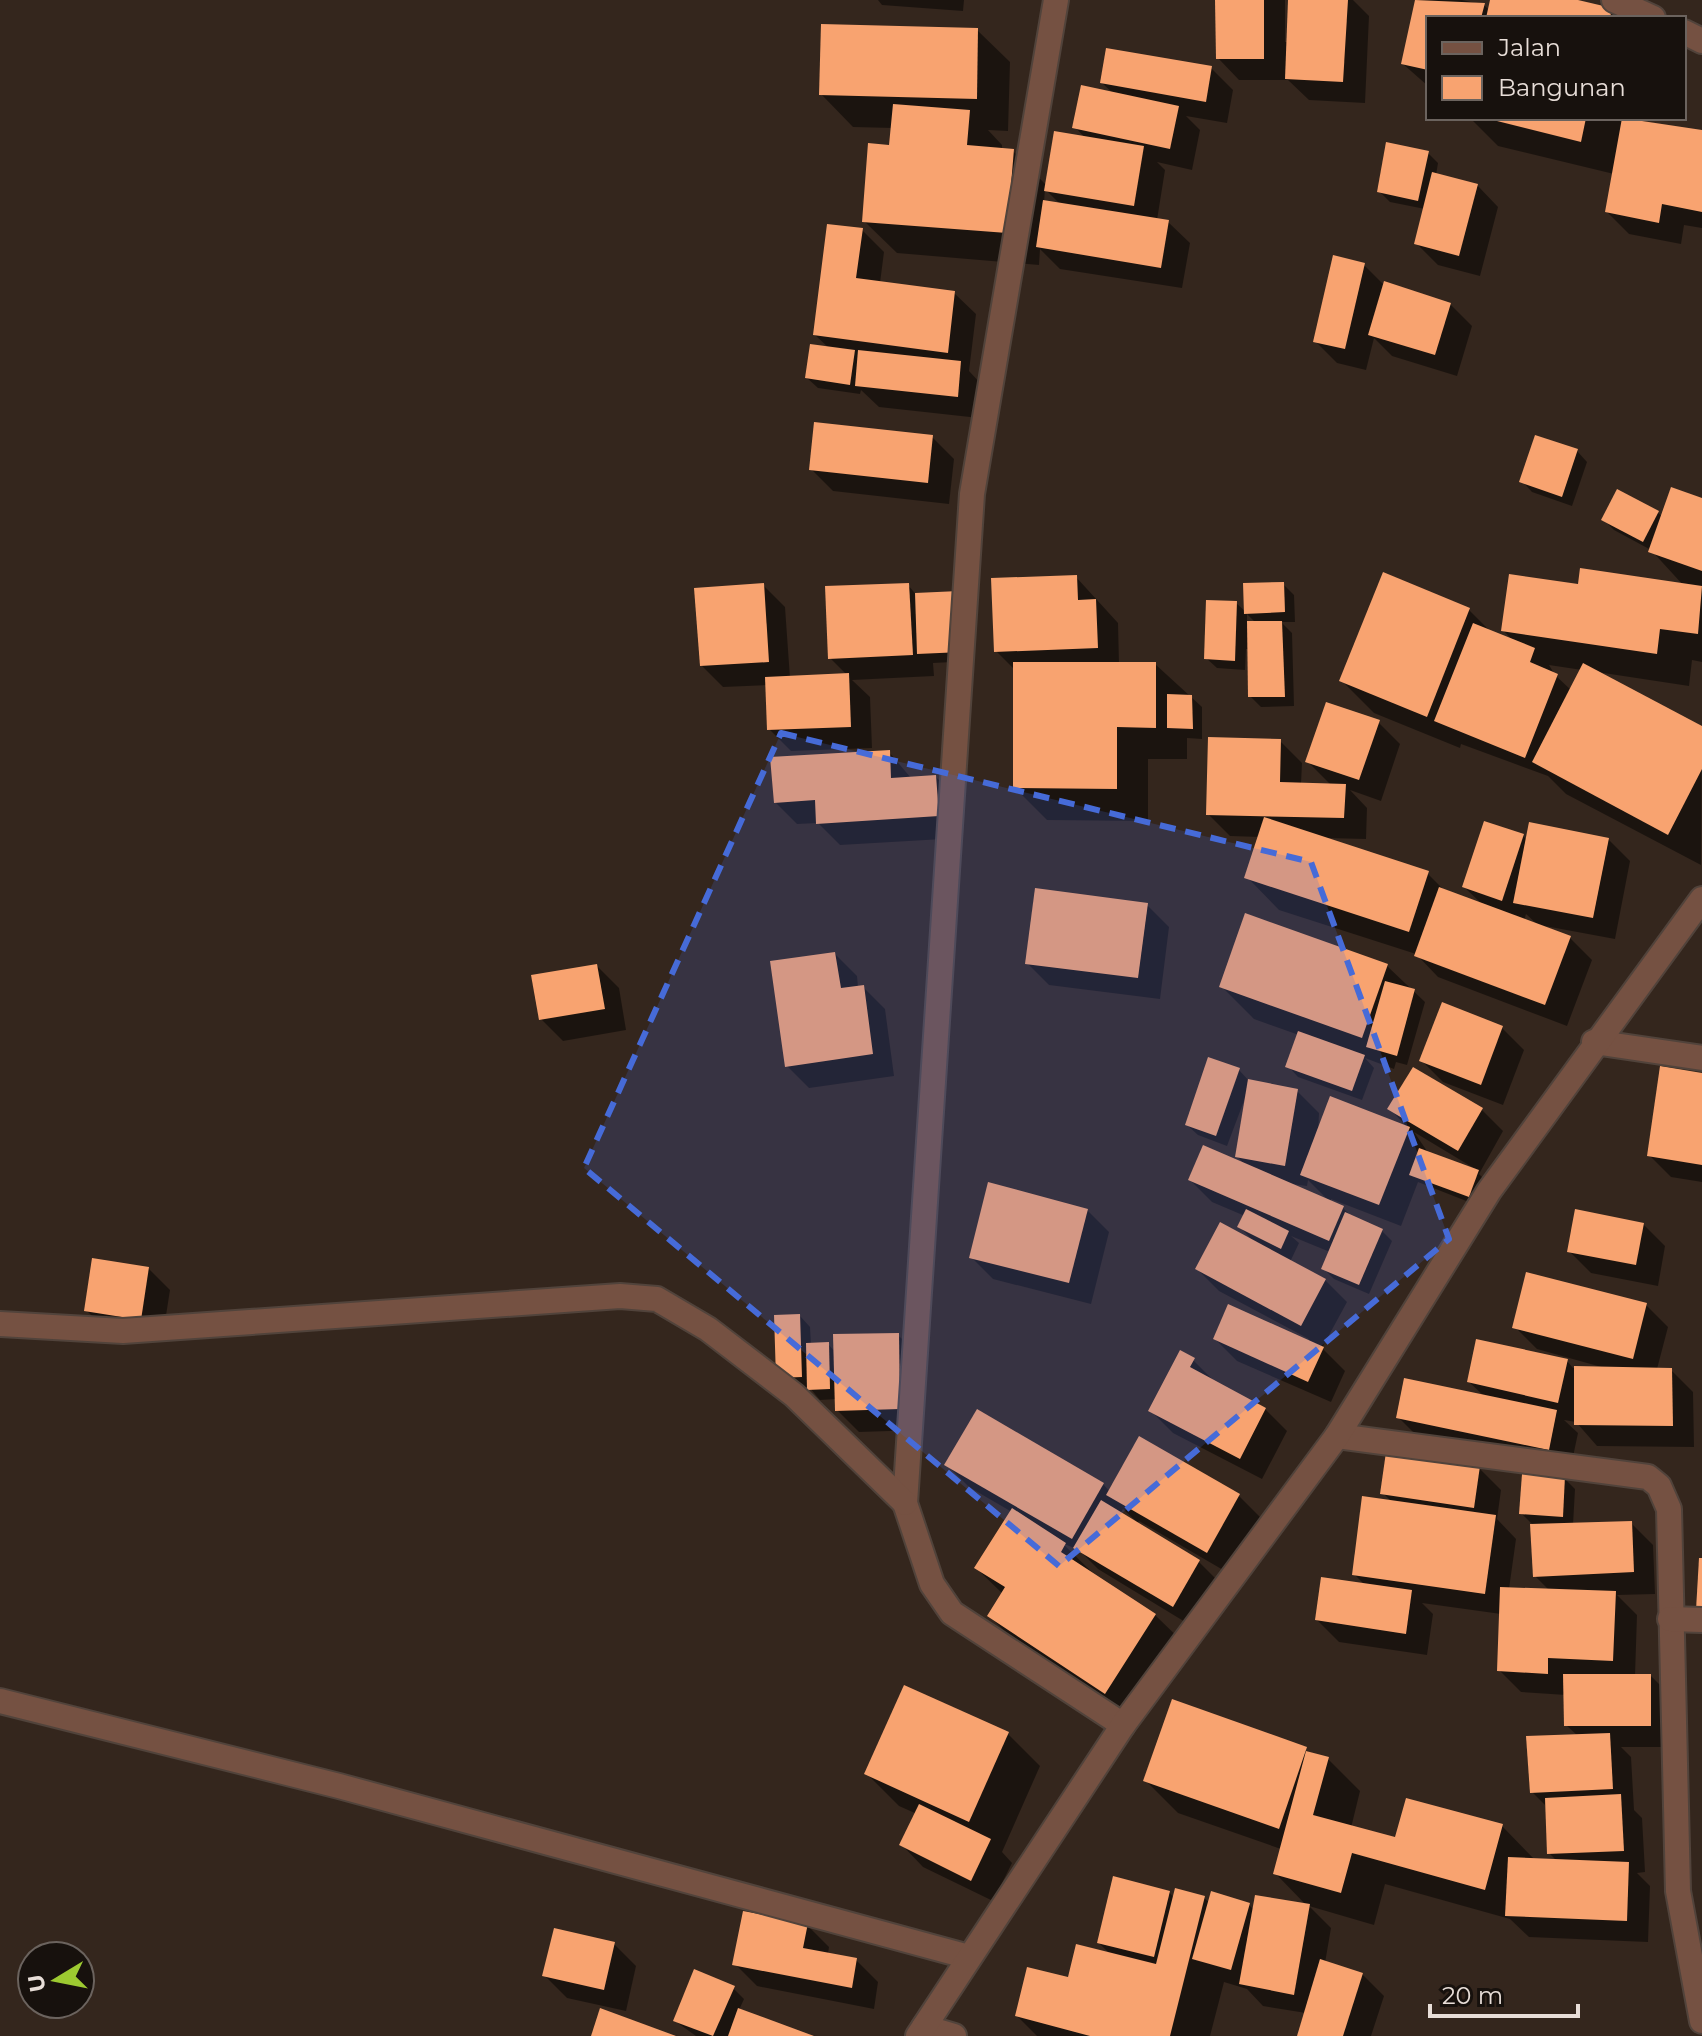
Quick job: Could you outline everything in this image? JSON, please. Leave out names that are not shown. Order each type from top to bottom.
[{"type":"street","points":[[1056,0],[972,494],[905,1503],[932,1584],[952,1613],[1123,1725]]},
{"type":"street","points":[[1614,0],[1649,16]]},
{"type":"street","points":[[954,2036],[921,2031],[1123,1725],[1337,1436],[1489,1191],[1594,1042],[1702,899]]},
{"type":"street","points":[[1594,1042],[1702,1058]]},
{"type":"street","points":[[0,1324],[123,1331],[620,1296],[657,1299],[708,1329],[794,1395],[905,1503]]},
{"type":"street","points":[[1337,1436],[1648,1477],[1659,1486],[1669,1509],[1678,1891],[1702,2021]]},
{"type":"street","points":[[1670,1619],[1702,1620]]},
{"type":"street","points":[[0,1701],[339,1786],[969,1957]]},
{"type":"highlighted area","points":[[781,733],[1311,862],[1449,1239],[1059,1566],[584,1168]]},
{"type":"building","points":[[1215,0],[1264,0],[1264,59],[1216,59]]},
{"type":"building","points":[[1288,0],[1348,0],[1343,82],[1285,79]]},
{"type":"building","points":[[1415,0],[1485,3],[1482,16],[1426,16],[1426,70],[1401,64]]},
{"type":"building","points":[[1490,0],[1578,0],[1612,8],[1610,16],[1486,16]]},
{"type":"building","points":[[821,24],[978,28],[977,99],[819,95]]},
{"type":"building","points":[[1106,48],[1212,66],[1206,102],[1100,83]]},
{"type":"building","points":[[1081,85],[1179,106],[1170,149],[1072,128]]},
{"type":"building","points":[[893,104],[970,110],[967,145],[1014,149],[1007,233],[862,222],[868,143],[889,145]]},
{"type":"building","points":[[1493,120],[1586,120],[1581,142]]},
{"type":"building","points":[[1622,120],[1702,130],[1702,212],[1662,204],[1659,223],[1605,212]]},
{"type":"building","points":[[1054,131],[1144,146],[1134,206],[1044,191]]},
{"type":"building","points":[[1386,142],[1429,151],[1418,201],[1377,192]]},
{"type":"building","points":[[1432,172],[1478,184],[1459,256],[1414,244]]},
{"type":"building","points":[[1043,200],[1169,220],[1161,268],[1036,247]]},
{"type":"building","points":[[827,224],[863,228],[856,278],[955,291],[948,353],[813,335]]},
{"type":"building","points":[[1333,255],[1365,263],[1345,349],[1313,342]]},
{"type":"building","points":[[1384,281],[1451,303],[1435,355],[1368,335]]},
{"type":"building","points":[[810,344],[855,350],[850,385],[805,378]]},
{"type":"building","points":[[858,350],[961,361],[958,397],[855,386]]},
{"type":"building","points":[[814,422],[933,435],[928,483],[809,470]]},
{"type":"building","points":[[1535,435],[1578,449],[1562,497],[1519,482]]},
{"type":"building","points":[[1671,487],[1702,498],[1702,571],[1648,552]]},
{"type":"building","points":[[1617,489],[1659,511],[1643,542],[1601,520]]},
{"type":"building","points":[[1580,568],[1702,586],[1698,634],[1660,629],[1657,654],[1501,631],[1509,574],[1578,584]]},
{"type":"building","points":[[1383,572],[1470,608],[1427,717],[1339,681]]},
{"type":"building","points":[[1077,575],[1078,600],[1096,599],[1098,648],[994,652],[991,578]]},
{"type":"building","points":[[1284,582],[1285,612],[1244,614],[1243,583]]},
{"type":"building","points":[[764,583],[769,662],[700,666],[694,588]]},
{"type":"building","points":[[909,583],[913,655],[828,659],[825,586]]},
{"type":"building","points":[[959,591],[962,652],[917,654],[915,593]]},
{"type":"building","points":[[1206,600],[1237,601],[1235,661],[1204,659]]},
{"type":"building","points":[[1247,621],[1282,621],[1285,697],[1248,697]]},
{"type":"building","points":[[1473,623],[1535,648],[1530,662],[1558,674],[1525,758],[1434,721]]},
{"type":"building","points":[[1013,662],[1156,662],[1156,728],[1117,727],[1117,789],[1013,788]]},
{"type":"building","points":[[1583,663],[1702,726],[1702,769],[1668,835],[1532,762]]},
{"type":"building","points":[[849,673],[851,727],[767,730],[765,677]]},
{"type":"building","points":[[1167,694],[1192,695],[1193,729],[1167,728]]},
{"type":"building","points":[[1326,702],[1380,720],[1359,780],[1305,762]]},
{"type":"building","points":[[1208,737],[1281,739],[1280,782],[1346,784],[1344,818],[1206,815]]},
{"type":"building","points":[[890,750],[891,778],[936,775],[939,816],[816,824],[815,800],[774,803],[770,757]]},
{"type":"building","points":[[1264,817],[1429,871],[1409,932],[1244,878]]},
{"type":"building","points":[[1484,821],[1524,834],[1502,901],[1462,887]]},
{"type":"building","points":[[1529,822],[1609,838],[1593,918],[1513,903]]},
{"type":"building","points":[[1439,887],[1571,936],[1545,1005],[1414,956]]},
{"type":"building","points":[[1035,888],[1148,903],[1138,978],[1025,964]]},
{"type":"building","points":[[1245,913],[1388,964],[1362,1038],[1219,987]]},
{"type":"building","points":[[835,952],[841,988],[864,985],[873,1054],[785,1067],[770,961]]},
{"type":"building","points":[[597,964],[605,1009],[539,1020],[531,975]]},
{"type":"building","points":[[1385,981],[1415,989],[1397,1056],[1366,1047]]},
{"type":"building","points":[[1442,1002],[1503,1026],[1481,1085],[1419,1061]]},
{"type":"building","points":[[1298,1031],[1365,1055],[1352,1091],[1285,1067]]},
{"type":"building","points":[[1208,1057],[1240,1068],[1216,1136],[1185,1125]]},
{"type":"building","points":[[1660,1066],[1702,1073],[1702,1165],[1647,1156]]},
{"type":"building","points":[[1413,1067],[1483,1108],[1458,1151],[1387,1109]]},
{"type":"building","points":[[1248,1079],[1298,1089],[1285,1166],[1235,1157]]},
{"type":"building","points":[[1330,1096],[1410,1127],[1379,1205],[1300,1175]]},
{"type":"building","points":[[1203,1145],[1344,1206],[1329,1241],[1188,1180]]},
{"type":"building","points":[[1419,1148],[1479,1170],[1469,1197],[1409,1175]]},
{"type":"building","points":[[988,1182],[1088,1209],[1069,1283],[969,1258]]},
{"type":"building","points":[[1246,1209],[1289,1231],[1281,1249],[1237,1227]]},
{"type":"building","points":[[1575,1209],[1644,1223],[1636,1265],[1567,1252]]},
{"type":"building","points":[[1345,1212],[1383,1229],[1359,1285],[1321,1269]]},
{"type":"building","points":[[1220,1222],[1326,1279],[1301,1326],[1195,1269]]},
{"type":"building","points":[[92,1258],[149,1267],[141,1320],[84,1311]]},
{"type":"building","points":[[1526,1272],[1647,1303],[1633,1359],[1512,1328]]},
{"type":"building","points":[[1228,1304],[1324,1347],[1308,1382],[1213,1339]]},
{"type":"building","points":[[800,1314],[802,1377],[776,1378],[774,1315]]},
{"type":"building","points":[[899,1333],[900,1409],[835,1411],[833,1334]]},
{"type":"building","points":[[1476,1339],[1568,1359],[1558,1403],[1467,1382]]},
{"type":"building","points":[[829,1342],[830,1389],[807,1390],[806,1343]]},
{"type":"building","points":[[1180,1350],[1195,1358],[1190,1367],[1266,1408],[1240,1459],[1148,1411]]},
{"type":"building","points":[[1574,1366],[1672,1368],[1673,1426],[1574,1425]]},
{"type":"building","points":[[1404,1378],[1557,1410],[1549,1450],[1396,1418]]},
{"type":"building","points":[[977,1409],[1104,1483],[1072,1539],[944,1465]]},
{"type":"building","points":[[1139,1436],[1240,1494],[1207,1553],[1106,1495]]},
{"type":"building","points":[[1386,1452],[1480,1466],[1474,1508],[1380,1494]]},
{"type":"building","points":[[1522,1474],[1565,1476],[1563,1517],[1519,1514]]},
{"type":"building","points":[[1362,1496],[1496,1515],[1485,1594],[1352,1575]]},
{"type":"building","points":[[1101,1500],[1200,1560],[1173,1607],[1073,1548]]},
{"type":"building","points":[[1012,1508],[1066,1543],[1061,1552],[1156,1614],[1105,1694],[987,1616],[1005,1587],[974,1568]]},
{"type":"building","points":[[1632,1521],[1634,1572],[1533,1577],[1530,1524]]},
{"type":"building","points":[[1699,1558],[1702,1558],[1702,1611],[1696,1610]]},
{"type":"building","points":[[1321,1577],[1412,1590],[1406,1634],[1315,1620]]},
{"type":"building","points":[[1500,1587],[1616,1591],[1613,1661],[1548,1658],[1548,1674],[1497,1671]]},
{"type":"building","points":[[1563,1674],[1651,1674],[1651,1726],[1564,1726]]},
{"type":"building","points":[[904,1685],[1009,1732],[969,1822],[864,1774]]},
{"type":"building","points":[[1172,1699],[1307,1747],[1279,1829],[1143,1781]]},
{"type":"building","points":[[1610,1733],[1613,1789],[1530,1793],[1526,1736]]},
{"type":"building","points":[[1306,1751],[1329,1757],[1313,1815],[1395,1837],[1406,1798],[1503,1824],[1485,1890],[1352,1853],[1341,1893],[1273,1874]]},
{"type":"building","points":[[1621,1794],[1624,1851],[1547,1854],[1545,1798]]},
{"type":"building","points":[[919,1804],[991,1839],[971,1881],[899,1845]]},
{"type":"building","points":[[1508,1857],[1629,1862],[1627,1921],[1505,1916]]},
{"type":"building","points":[[1113,1876],[1170,1891],[1154,1957],[1097,1943]]},
{"type":"building","points":[[1175,1888],[1205,1896],[1170,2036],[1090,2036],[1015,2016],[1027,1967],[1068,1977],[1076,1944],[1156,1964]]},
{"type":"building","points":[[1211,1891],[1250,1903],[1231,1970],[1192,1959]]},
{"type":"building","points":[[1255,1895],[1310,1904],[1294,1995],[1239,1984]]},
{"type":"building","points":[[743,1911],[808,1923],[803,1948],[857,1958],[852,1988],[732,1965]]},
{"type":"building","points":[[554,1928],[615,1942],[604,1990],[542,1976]]},
{"type":"building","points":[[1320,1959],[1363,1973],[1343,2036],[1297,2036]]},
{"type":"building","points":[[694,1969],[735,1986],[713,2036],[673,2021]]},
{"type":"building","points":[[600,2008],[676,2036],[591,2036]]},
{"type":"building","points":[[738,2008],[814,2036],[728,2036]]}]
